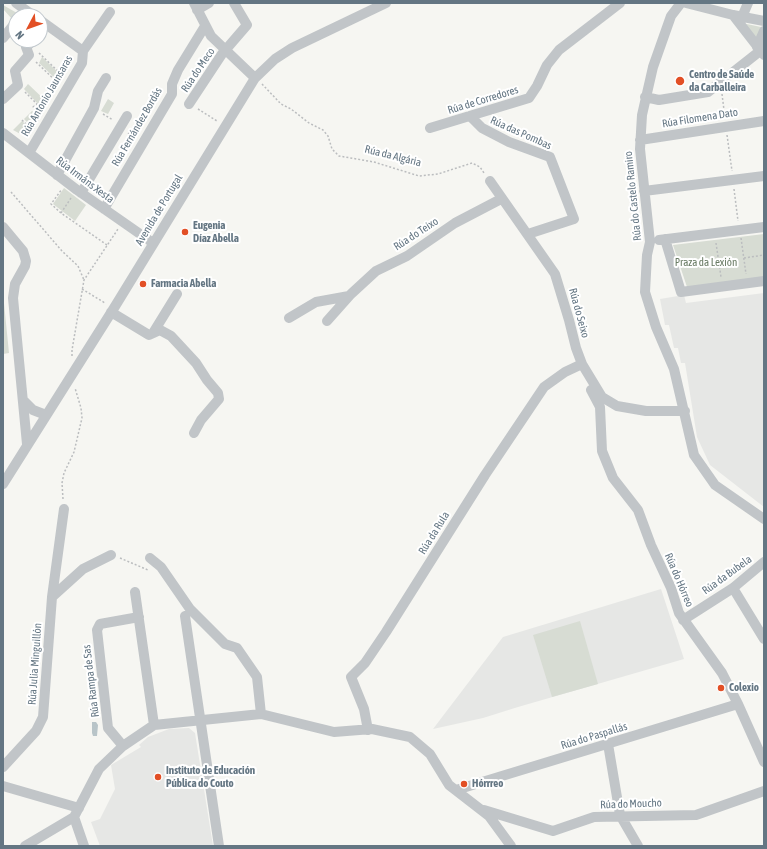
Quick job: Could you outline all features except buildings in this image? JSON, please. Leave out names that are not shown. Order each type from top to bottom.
[{"type":"street","points":[[209,3],[195,6],[211,36],[255,78]]},
{"type":"street","name":"Rúa do Meco","points":[[189,104],[226,50],[247,25],[234,3]]},
{"type":"street","name":"Avenida de Portugal","points":[[4,482],[36,429],[113,310],[255,78],[275,59],[292,48],[386,3]]},
{"type":"street","name":"Rúa de Corredores","points":[[430,128],[528,98],[537,86],[547,65],[556,53],[620,3]]},
{"type":"street","points":[[672,7],[681,3]]},
{"type":"street","points":[[686,3],[764,21]]},
{"type":"street","points":[[738,16],[748,3]]},
{"type":"street","name":"Rúa do Castelo Ramiro","points":[[672,7],[645,97],[640,140],[650,242],[647,255],[645,292],[656,327],[674,369],[685,411],[694,455],[716,484],[764,518]]},
{"type":"street","points":[[48,26],[83,51],[110,12]]},
{"type":"street","points":[[738,16],[760,51]]},
{"type":"street","name":"Rúa Fernández Bordás","points":[[104,209],[172,94],[172,84],[178,70],[190,48],[200,36],[205,26]]},
{"type":"street","points":[[645,97],[659,100],[702,94],[714,89],[760,51],[764,31]]},
{"type":"street","points":[[200,36],[205,34],[211,36]]},
{"type":"street","points":[[3,99],[18,85],[15,71],[29,55],[26,48]]},
{"type":"street","name":"Rúa Antonio Jaunsaras","points":[[29,153],[82,63],[83,51]]},
{"type":"street","points":[[57,174],[94,108],[98,91],[106,78]]},
{"type":"street","points":[[79,191],[127,116]]},
{"type":"street","name":"Rúa das Pombas","points":[[470,116],[482,128],[509,142],[550,157],[574,219],[528,234]]},
{"type":"street","name":"Rúa Filomena Dato","points":[[640,140],[764,120]]},
{"type":"street","name":"Rúa Irmáns Xesta","points":[[3,133],[79,191],[153,243]]},
{"type":"street","points":[[644,191],[764,176]]},
{"type":"street","points":[[490,181],[501,199],[528,234]]},
{"type":"street","name":"Rúa do Teixo","points":[[327,321],[349,296],[376,271],[408,256],[455,223],[501,199]]},
{"type":"street","points":[[650,242],[665,238],[764,226]]},
{"type":"street","points":[[3,227],[23,251],[26,261],[25,266],[15,284],[13,298],[27,444]]},
{"type":"street","name":"Rúa do Seixo","points":[[528,234],[555,274],[569,320],[580,365],[596,399]]},
{"type":"street","points":[[665,238],[681,292],[764,281]]},
{"type":"street","points":[[153,333],[177,294]]},
{"type":"street","points":[[289,318],[316,302],[349,296]]},
{"type":"street","points":[[113,310],[149,335],[160,330],[171,336],[196,363],[218,393],[218,399],[201,420],[194,433]]},
{"type":"street","name":"Rúa do Seixo","points":[[580,365],[602,397],[617,406],[646,412],[685,411]]},
{"type":"street","name":"Rúa da Rula","points":[[368,730],[364,709],[351,677],[366,663],[382,639],[481,481],[544,387],[565,372],[580,365]]},
{"type":"street","name":"Rúa do Hórreo","points":[[596,399],[600,407],[602,451],[613,478],[638,510],[651,545],[671,588],[679,613],[722,673],[738,704],[764,762]]},
{"type":"street","points":[[23,400],[33,410],[46,415]]},
{"type":"street","points":[[24,414],[36,429]]},
{"type":"street","name":"Rúa Julia Minguillón","points":[[3,767],[36,731],[43,717],[52,597],[64,509]]},
{"type":"street","points":[[52,597],[83,568],[112,554]]},
{"type":"street","points":[[150,558],[161,567],[190,609],[225,644],[237,648],[257,676],[261,714]]},
{"type":"street","name":"Rúa da Bubela","points":[[684,620],[733,588],[764,562]]},
{"type":"street","points":[[733,588],[764,638]]},
{"type":"street","points":[[135,592],[154,725]]},
{"type":"street","points":[[185,616],[199,720],[219,846]]},
{"type":"street","name":"Rúa Rampa de Sas","points":[[123,746],[108,728],[97,630],[100,624],[139,617]]},
{"type":"street","name":"Rúa do Paspallás","points":[[456,790],[738,704]]},
{"type":"street","points":[[25,846],[38,843],[74,817],[99,769],[123,746],[154,725],[261,714],[334,732],[368,730],[410,737],[430,754],[449,785],[489,816],[511,846]]},
{"type":"street","points":[[608,744],[620,815],[638,846]]},
{"type":"street","points":[[3,786],[79,808]]},
{"type":"street","name":"Rúa do Moucho","points":[[477,808],[502,817],[553,831],[594,817],[620,815],[696,815],[764,791]]},
{"type":"street","points":[[74,817],[84,846]]},
{"type":"path","points":[[37,48],[68,87]]},
{"type":"path","points":[[29,55],[68,87]]},
{"type":"path","name":"Rúa da Algária","points":[[255,78],[282,104],[308,123],[323,130],[328,136],[332,149],[339,156],[374,162],[419,176],[438,174],[472,163],[480,167],[490,181]]},
{"type":"path","points":[[720,84],[747,284]]},
{"type":"path","points":[[18,85],[37,104],[33,107],[47,122]]},
{"type":"path","points":[[189,104],[225,126]]},
{"type":"path","points":[[94,108],[144,142]]},
{"type":"path","points":[[22,120],[39,136]]},
{"type":"path","points":[[67,182],[51,204],[61,213],[107,245]]},
{"type":"path","points":[[61,213],[79,191]]},
{"type":"path","points":[[11,192],[62,251],[78,266],[84,280]]},
{"type":"path","points":[[72,350],[84,280],[123,223]]},
{"type":"path","points":[[714,233],[722,287]]},
{"type":"path","points":[[744,258],[764,255]]},
{"type":"path","points":[[82,289],[113,310]]},
{"type":"path","points":[[64,509],[62,483],[77,442],[82,418],[78,395],[70,378]]},
{"type":"path","points":[[112,554],[154,572]]},
{"type":"shaded area","points":[[764,293],[764,507],[710,465],[697,437],[685,363],[681,363],[678,348],[674,348],[669,325],[665,325],[660,299],[684,295],[686,303]]},
{"type":"shaded area","points":[[661,589],[684,659],[483,718],[433,729],[503,637]]},
{"type":"shaded area","points":[[92,722],[96,722],[98,725],[97,736],[93,736]]},
{"type":"shaded area","name":"Instituto de Educación Pública do Couto","points":[[189,728],[195,733],[213,846],[100,846],[91,822],[100,819],[115,789],[111,765],[141,747],[139,745],[148,737],[169,729]]},
{"type":"green space","points":[[3,5],[8,8],[8,15],[3,9]]},
{"type":"green space","points":[[742,23],[761,27],[756,39]]},
{"type":"green space","points":[[42,57],[63,77],[60,83],[39,63]]},
{"type":"green space","points":[[28,84],[48,103],[42,114],[35,107],[38,104],[24,89]]},
{"type":"green space","points":[[108,99],[114,103],[108,114],[101,111]]},
{"type":"green space","points":[[32,111],[40,118],[34,129],[24,119]]},
{"type":"green space","points":[[22,121],[33,131],[28,138],[13,130]]},
{"type":"green space","points":[[64,188],[86,205],[75,221],[53,204]]},
{"type":"green space","name":"Praza da Lexión","points":[[764,234],[764,277],[687,287],[673,245]]},
{"type":"green space","points":[[3,293],[9,353],[3,354]]},
{"type":"green space","points":[[580,621],[598,684],[552,697],[533,635]]},
{"type":"place","name":"Centro de Saúde da Carballeira","points":[[680,81]]},
{"type":"place","name":"Eugenia Díaz Abella","points":[[185,232]]},
{"type":"place","name":"Farmacia Abella","points":[[143,284]]},
{"type":"place","name":"Colexio","points":[[721,688]]},
{"type":"place","name":"Instituto de Educación Pública do Couto","points":[[158,777]]},
{"type":"place","name":"Hórrreo","points":[[464,784]]}]
